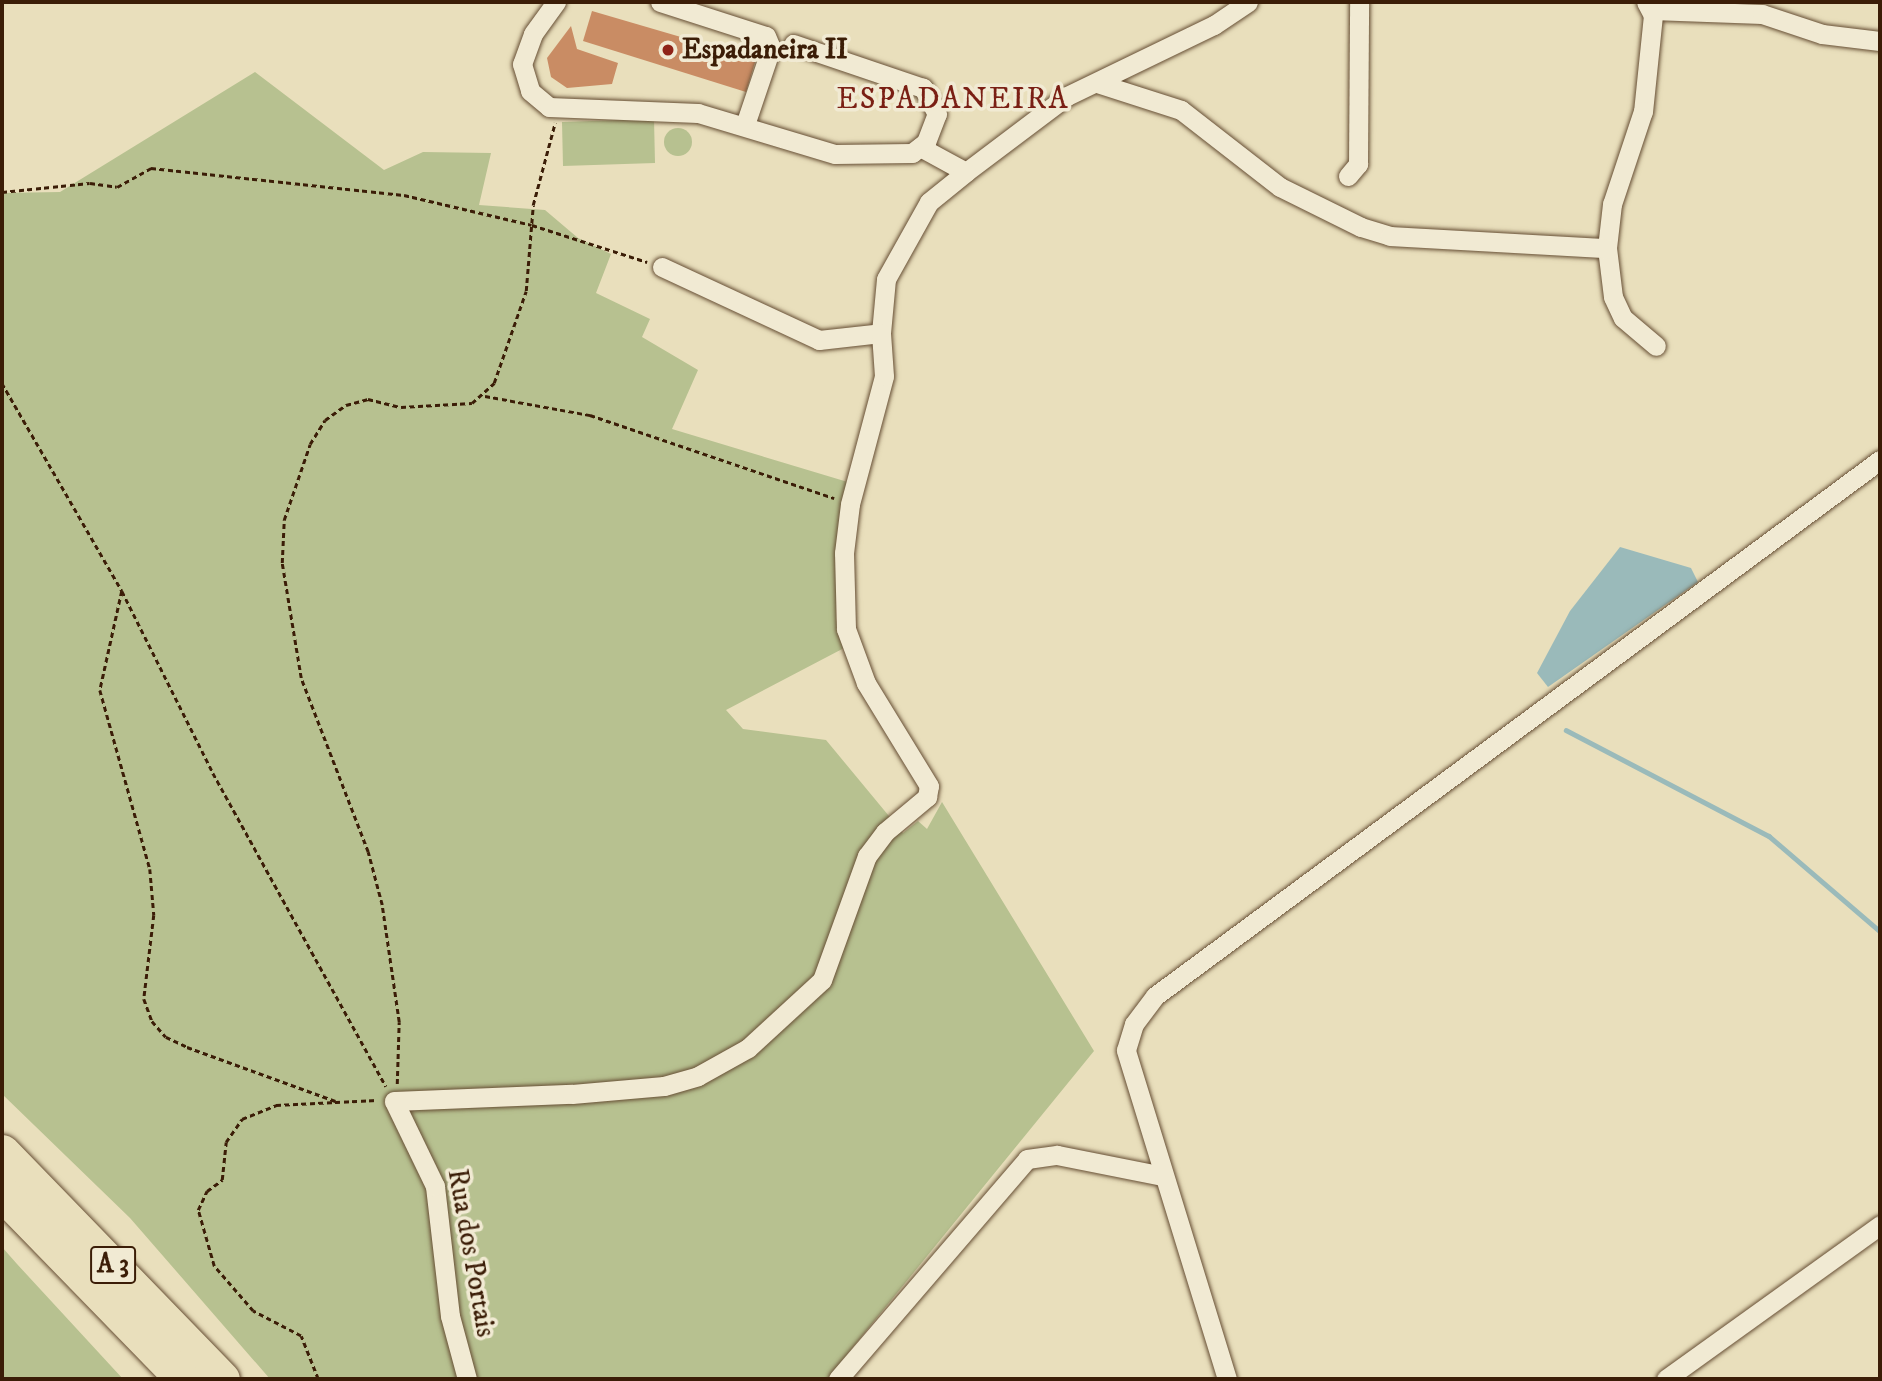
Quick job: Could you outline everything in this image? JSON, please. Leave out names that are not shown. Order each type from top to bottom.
[{"type":"highway","name":"A 3","points":[[2,1152],[222,1379]]},
{"type":"highway","name":"A 3","points":[[2,1193],[183,1379]]},
{"type":"street","points":[[556,2],[533,34],[522,64],[530,91],[558,110],[673,109],[745,125],[835,154],[912,153],[920,146],[937,114],[923,88],[793,44]]},
{"type":"street","points":[[660,2],[766,36],[771,48],[745,125]]},
{"type":"street","points":[[394,1101],[572,1094],[664,1086],[698,1076],[748,1048],[822,980],[867,856],[885,832],[918,808],[929,786],[853,655],[844,593],[850,504],[884,376],[881,333],[886,279],[929,202],[966,172],[1067,96],[1097,83],[1248,2]]},
{"type":"street","points":[[1348,176],[1358,164],[1359,2]]},
{"type":"street","points":[[1656,346],[1623,318],[1613,297],[1607,248],[1612,204],[1643,111],[1648,6],[1762,14],[1822,34],[1880,41]]},
{"type":"street","points":[[1097,83],[1181,110],[1280,187],[1362,227],[1390,236],[1607,248]]},
{"type":"street","points":[[920,146],[966,172]]},
{"type":"street","points":[[662,267],[819,340],[881,333]]},
{"type":"street","points":[[1227,1379],[1126,1050],[1134,1024],[1155,996],[1880,460]]},
{"type":"street","name":"Rua dos Portais","points":[[394,1101],[435,1186],[450,1316],[467,1379]]},
{"type":"street","points":[[838,1379],[1027,1159],[1057,1155],[1163,1175]]},
{"type":"street","points":[[1666,1379],[1880,1225]]},
{"type":"path","points":[[485,396],[526,291],[531,225],[558,110]]},
{"type":"path","points":[[2,192],[90,183],[117,187],[152,168],[404,195],[531,225],[662,267]]},
{"type":"path","points":[[2,383],[122,591],[213,773],[394,1101]]},
{"type":"path","points":[[394,1101],[401,1059],[382,905],[368,852],[301,678],[282,564],[284,520],[310,444],[326,420],[346,405],[368,399],[401,407],[472,403],[485,396],[602,418],[850,504]]},
{"type":"path","points":[[122,591],[100,690],[150,869],[154,915],[144,999],[152,1021],[166,1037],[187,1047],[335,1101]]},
{"type":"path","points":[[318,1379],[301,1336],[253,1311],[214,1266],[198,1210],[207,1191],[222,1180],[226,1142],[242,1119],[276,1105],[394,1101]]},
{"type":"green space","points":[[255,72],[384,170],[423,152],[491,153],[479,205],[545,210],[578,238],[611,254],[596,293],[650,319],[642,337],[698,370],[672,429],[851,483],[836,542],[836,619],[846,647],[726,710],[743,729],[826,740],[903,833],[918,821],[927,829],[942,802],[1094,1051],[827,1379],[270,1379],[130,1218],[2,1094],[2,193],[60,192]]},
{"type":"green space","points":[[654,119],[655,163],[563,166],[562,122]]},
{"type":"green space","points":[[678,128],[688,132],[692,142],[688,152],[678,156],[668,152],[664,142],[668,132]]},
{"type":"green space","points":[[2,1247],[17,1264],[123,1379],[2,1379]]},
{"type":"water","points":[[1620,547],[1691,568],[1698,582],[1548,687],[1537,673],[1570,611]]},
{"type":"building","name":"Espadaneira II","points":[[592,11],[756,59],[746,92],[583,41]]},
{"type":"building","points":[[571,26],[577,49],[618,63],[612,84],[567,88],[551,77],[547,58]]},
{"type":"waterway","points":[[1566,730],[1769,836],[1880,931]]},
{"type":"place","name":"Espadaneira II","points":[[668,50]]},
{"type":"district","name":"ESPADANEIRA","points":[[953,100]]}]
